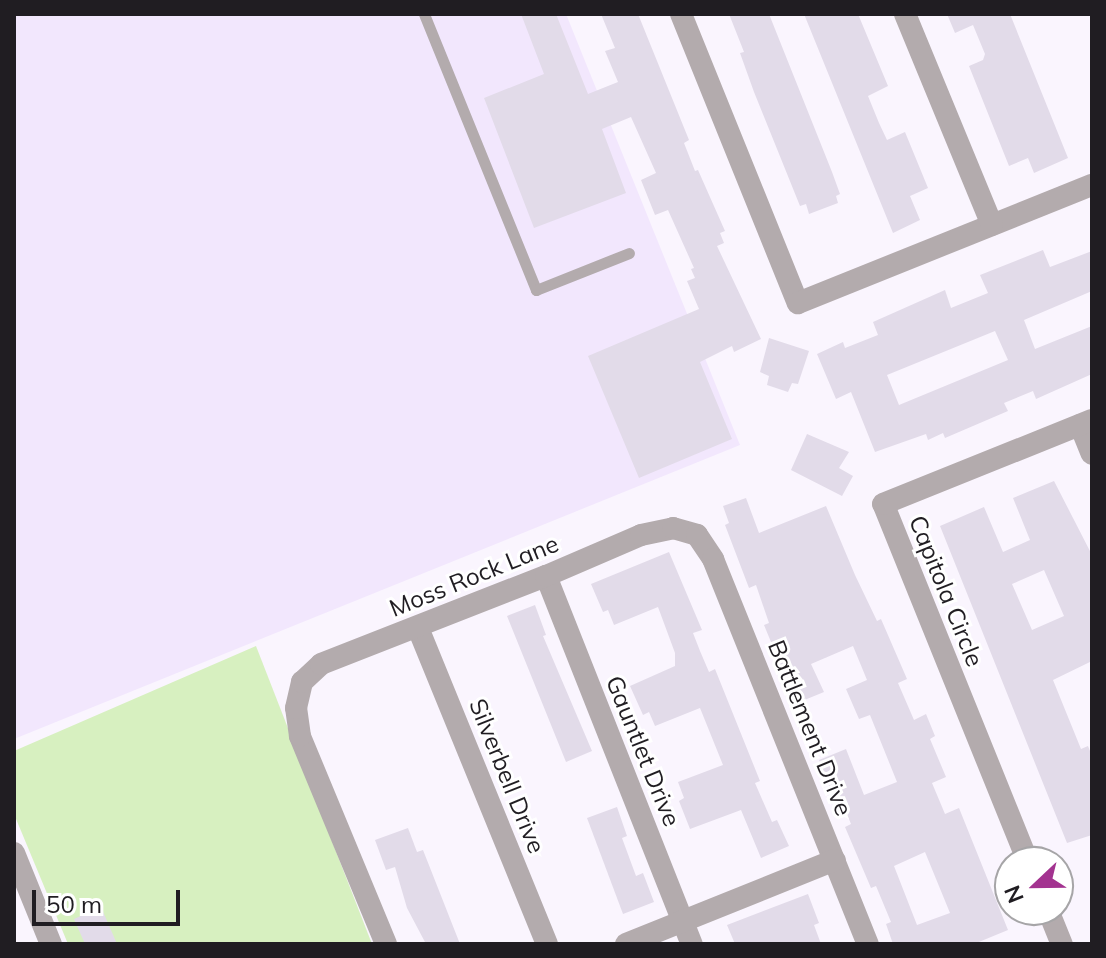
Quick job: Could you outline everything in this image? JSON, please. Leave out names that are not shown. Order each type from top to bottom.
[{"type":"street","points":[[681,14],[798,303],[1092,185]]},
{"type":"street","points":[[905,14],[992,225]]},
{"type":"street","points":[[1086,422],[1092,454]]},
{"type":"street","name":"Capitola Circle","points":[[1022,846],[883,504],[1086,422]]},
{"type":"street","name":"Moss Rock Lane","points":[[386,944],[300,736],[296,708],[302,682],[321,664],[418,628],[641,535],[673,528],[697,535]]},
{"type":"street","name":"Battlement Drive","points":[[697,535],[713,559],[868,944]]},
{"type":"street","name":"Gauntlet Drive","points":[[546,576],[692,944]]},
{"type":"street","name":"Silverbell Drive","points":[[418,628],[547,944]]},
{"type":"street","points":[[14,853],[51,944]]},
{"type":"street","points":[[626,944],[835,860]]},
{"type":"lane","points":[[424,14],[536,290],[629,253]]},
{"type":"shaded area","points":[[14,14],[566,14],[740,445],[14,739]]},
{"type":"green space","points":[[256,646],[372,944],[68,944],[14,814],[14,751]]},
{"type":"building","points":[[521,14],[556,14],[588,94],[618,82],[605,51],[615,48],[601,14],[638,14],[689,140],[684,143],[695,171],[698,170],[725,231],[720,233],[724,243],[717,246],[761,339],[734,352],[732,346],[700,362],[732,439],[639,478],[588,356],[699,309],[687,281],[695,278],[691,269],[694,268],[668,210],[655,215],[641,180],[656,173],[631,117],[602,129],[626,193],[534,228],[484,98],[544,74]]},
{"type":"building","points":[[729,14],[769,14],[832,172],[840,194],[836,196],[838,203],[809,214],[806,204],[800,206],[754,92],[740,53],[744,52]]},
{"type":"building","points":[[804,14],[858,14],[888,86],[868,96],[887,140],[905,132],[928,188],[910,196],[920,220],[893,233]]},
{"type":"building","points":[[947,14],[1010,14],[1068,158],[1034,173],[1028,158],[1009,166],[969,66],[983,60],[985,54],[973,25],[955,33]]},
{"type":"building","points":[[1043,250],[1050,267],[1092,251],[1092,291],[1024,320],[1035,349],[1092,326],[1092,374],[1036,399],[1033,391],[1004,403],[1008,411],[945,438],[943,433],[928,440],[926,434],[875,452],[851,392],[836,399],[817,354],[843,342],[845,348],[878,335],[873,322],[945,290],[951,308],[988,293],[980,275]],"holes":[[[995,331],[1008,360],[899,405],[887,375]]]},
{"type":"building","points":[[769,338],[809,351],[798,384],[792,383],[788,392],[767,385],[769,376],[760,372]]},
{"type":"building","points":[[807,434],[849,452],[839,468],[853,476],[842,496],[791,470]]},
{"type":"building","points":[[1054,481],[1092,555],[1092,661],[1053,680],[1081,749],[1088,746],[1092,756],[1092,835],[1067,843],[940,526],[984,507],[1003,552],[1030,540],[1013,498]],"holes":[[[1044,570],[1064,616],[1032,630],[1012,584]]]},
{"type":"building","points":[[746,498],[759,533],[826,506],[855,575],[877,621],[881,619],[907,679],[898,683],[914,720],[926,714],[935,736],[930,739],[946,777],[932,783],[945,814],[959,808],[994,895],[994,926],[1006,926],[1008,930],[974,944],[893,944],[886,924],[891,922],[876,886],[871,888],[845,827],[851,824],[836,787],[830,789],[819,760],[846,749],[864,795],[897,782],[870,715],[859,719],[846,689],[867,680],[853,646],[811,664],[824,692],[802,701],[795,686],[790,688],[764,625],[769,623],[756,585],[749,588],[725,525],[729,523],[723,506]],"holes":[[[925,852],[950,913],[917,925],[894,866]]]},
{"type":"building","points":[[669,552],[702,630],[693,633],[700,651],[709,672],[715,669],[760,781],[755,783],[772,822],[777,820],[789,846],[761,858],[741,810],[690,829],[679,801],[684,798],[678,782],[723,765],[700,708],[655,726],[649,712],[643,715],[630,686],[675,666],[675,653],[658,607],[614,625],[608,610],[603,612],[591,584]]},
{"type":"building","points":[[535,605],[546,635],[543,636],[592,751],[566,762],[507,616]]},
{"type":"building","points":[[617,807],[627,836],[622,838],[636,876],[643,873],[654,902],[623,914],[587,818]]},
{"type":"building","points":[[408,828],[417,852],[423,850],[460,944],[426,944],[407,908],[395,867],[386,870],[375,840]]},
{"type":"building","points":[[808,894],[819,923],[814,925],[821,944],[735,944],[727,925]]},
{"type":"building","points":[[101,907],[117,944],[85,944],[74,919]]}]
